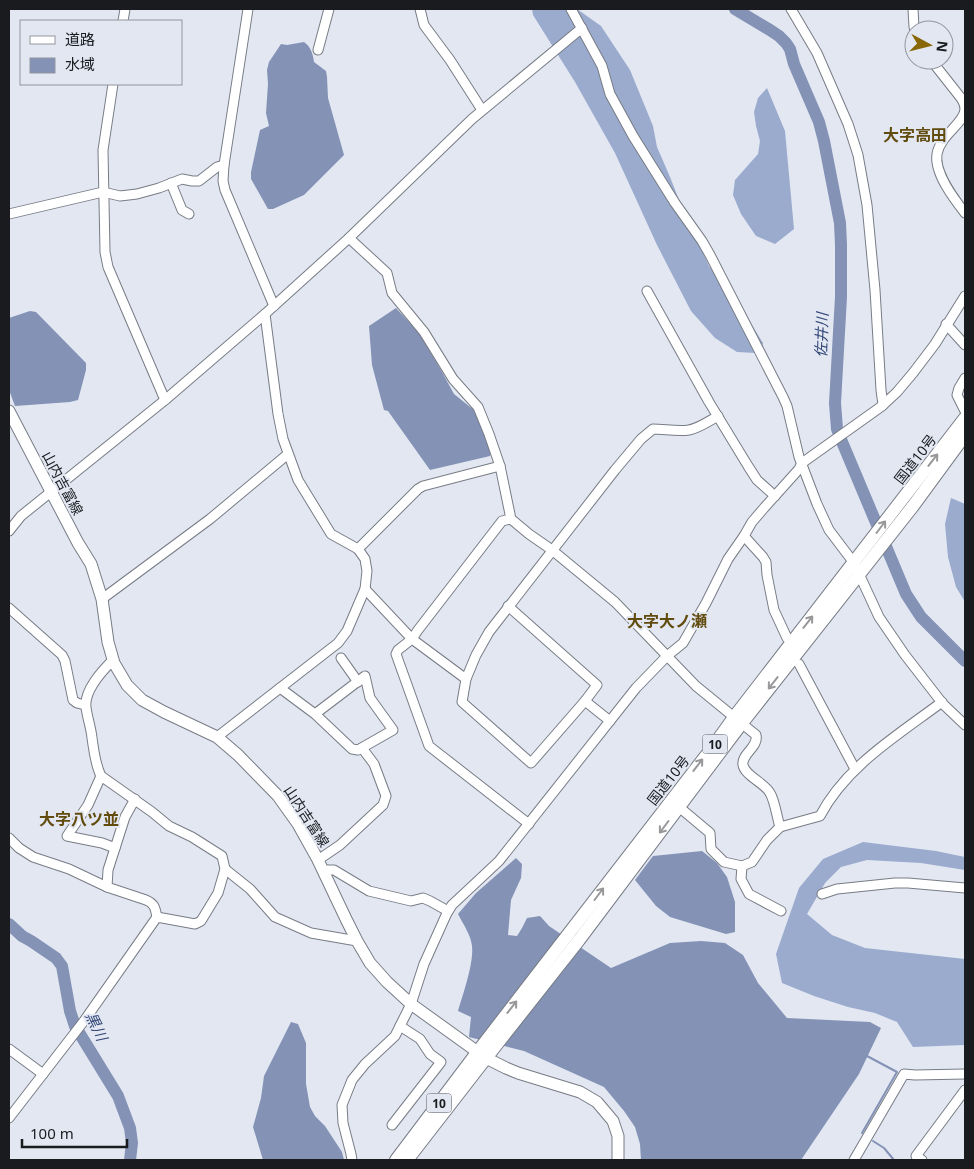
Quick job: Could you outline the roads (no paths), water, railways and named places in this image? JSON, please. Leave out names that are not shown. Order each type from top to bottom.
[{"type":"highway","name":"国道10号","points":[[908,502],[965,418]]},
{"type":"highway","name":"国道10号","points":[[396,1160],[679,807],[738,720],[860,560],[965,435]]},
{"type":"highway","name":"国道10号","points":[[575,936],[712,748],[738,720],[859,575],[860,560]]},
{"type":"highway","name":"国道10号","points":[[407,1160],[484,1052]]},
{"type":"main road","name":"山内吉富線","points":[[9,411],[90,564],[102,599],[108,642],[113,660],[127,685],[142,700],[217,737],[238,755],[278,796],[298,824],[318,860],[357,941],[370,963],[387,982],[411,1004],[506,1068],[580,1092],[597,1102],[613,1121],[618,1136],[618,1160]]},
{"type":"street","points":[[248,9],[223,181],[225,190],[274,306]]},
{"type":"street","points":[[318,50],[329,9]]},
{"type":"street","points":[[420,9],[424,25],[450,60],[482,110]]},
{"type":"street","points":[[571,9],[602,66],[614,103],[675,203],[702,240],[787,406],[796,445],[806,461],[818,504],[829,530],[860,560]]},
{"type":"street","points":[[791,9],[817,53],[848,124],[858,155],[867,205],[875,290],[880,407]]},
{"type":"street","points":[[9,531],[21,516],[165,400],[265,314],[349,238],[472,118],[582,28]]},
{"type":"street","points":[[939,70],[961,98],[965,109],[963,116],[944,139],[939,148],[937,159],[942,178],[965,212]]},
{"type":"street","points":[[113,85],[103,150],[105,252],[108,267],[165,400]]},
{"type":"street","points":[[9,214],[103,192],[120,196],[138,194],[182,178],[198,181],[217,166],[224,165]]},
{"type":"street","points":[[171,183],[182,210],[189,214]]},
{"type":"street","points":[[349,238],[387,273],[392,293],[424,332],[453,379],[478,407],[500,466],[511,519],[615,602],[696,686],[756,734],[756,742],[744,759],[743,766],[770,793],[780,827]]},
{"type":"street","points":[[646,291],[757,480],[775,496]]},
{"type":"street","points":[[352,1160],[343,1123],[342,1105],[352,1080],[365,1064],[395,1036],[411,1004],[424,964],[448,911],[499,861],[636,688],[683,642],[706,603],[728,559],[752,522],[806,461],[880,407],[897,392],[935,344],[965,296]]},
{"type":"street","points":[[217,737],[338,643],[347,631],[365,589],[367,571],[365,559],[358,549],[331,534],[298,480],[288,454],[278,414],[265,314]]},
{"type":"street","points":[[946,324],[965,345]]},
{"type":"street","points":[[965,378],[957,395],[965,411]]},
{"type":"street","points":[[508,606],[597,685],[586,701],[531,763],[462,702],[466,679],[486,636],[508,606],[615,470],[647,432],[653,429],[690,430],[718,416]]},
{"type":"street","points":[[102,599],[210,519],[288,454]]},
{"type":"street","points":[[358,549],[422,486],[500,466]]},
{"type":"street","points":[[511,519],[502,521],[412,639],[398,650],[396,654],[429,746],[529,824]]},
{"type":"street","points":[[744,536],[766,562],[766,574],[774,610],[787,638]]},
{"type":"street","points":[[859,575],[879,617],[905,655],[942,702],[965,725]]},
{"type":"street","points":[[365,589],[412,639],[466,679]]},
{"type":"street","points":[[9,608],[62,655],[73,700],[77,704],[85,705]]},
{"type":"street","points":[[341,658],[358,682]]},
{"type":"street","points":[[113,660],[94,682],[87,695],[85,705],[92,735],[96,767],[101,776],[135,799],[169,826],[192,836],[222,856],[225,869],[218,892],[201,921],[195,924],[157,917]]},
{"type":"street","points":[[799,664],[856,769]]},
{"type":"street","points":[[280,688],[316,714],[352,749],[358,750],[393,730],[370,698],[365,676],[316,714]]},
{"type":"street","points":[[586,701],[610,721]]},
{"type":"street","points":[[679,807],[710,832],[711,849],[724,862],[742,866],[752,862],[767,840],[780,827],[820,816],[827,802],[856,769],[942,702]]},
{"type":"street","points":[[318,860],[340,845],[383,805],[386,796],[374,764],[362,748]]},
{"type":"street","points":[[101,776],[88,805],[67,836],[102,843],[115,848]]},
{"type":"street","points":[[107,886],[108,870],[124,817],[135,799]]},
{"type":"street","points":[[9,838],[19,848],[33,857],[69,869],[152,903],[157,917],[84,1021],[9,1118]]},
{"type":"street","points":[[742,866],[741,879],[749,894],[781,910]]},
{"type":"street","points":[[225,869],[250,889],[276,917],[311,933],[357,941]]},
{"type":"street","points":[[323,870],[334,870],[369,891],[411,901],[423,898],[448,911]]},
{"type":"street","points":[[822,894],[837,889],[895,883],[965,888]]},
{"type":"street","points":[[392,1125],[441,1062],[430,1054],[420,1039],[400,1026]]},
{"type":"street","points":[[9,1049],[43,1074]]},
{"type":"street","points":[[854,1160],[904,1074],[965,1074]]},
{"type":"street","points":[[922,1160],[916,1156],[965,1090]]},
{"type":"water","points":[[304,42],[311,51],[314,62],[326,71],[328,98],[344,155],[304,195],[273,209],[268,209],[251,179],[260,130],[269,126],[266,113],[267,70],[269,62],[281,44],[287,45]]},
{"type":"water","points":[[396,308],[419,333],[454,394],[475,411],[491,452],[490,456],[430,470],[388,411],[384,410],[372,365],[369,326]]},
{"type":"water","points":[[30,311],[36,312],[86,363],[78,400],[15,406],[9,390],[9,318]]},
{"type":"water","points":[[702,851],[717,863],[727,877],[735,902],[735,932],[726,934],[670,917],[656,906],[635,880],[653,856]]},
{"type":"water","points":[[516,858],[522,864],[521,878],[511,900],[508,935],[517,936],[527,918],[540,916],[549,926],[611,968],[670,943],[701,941],[725,943],[743,955],[758,983],[787,1018],[870,1022],[881,1028],[859,1074],[801,1160],[641,1160],[640,1144],[635,1127],[604,1087],[524,1051],[469,1037],[471,1017],[458,1011],[470,970],[472,946],[458,914],[476,893]]},
{"type":"water","points":[[291,1022],[298,1024],[306,1043],[306,1084],[310,1107],[342,1152],[344,1160],[263,1160],[253,1127],[261,1098],[264,1076]]},
{"type":"waterway","name":"佐井川","points":[[735,9],[770,30],[786,43],[819,122],[824,141],[840,223],[841,245],[841,297],[835,403],[837,429],[906,594],[921,617],[965,661]]},
{"type":"waterway","name":"黒川","points":[[9,924],[22,936],[56,958],[62,966],[70,1011],[75,1026],[118,1096],[130,1128],[132,1143],[130,1160]]},
{"type":"waterway","points":[[862,1133],[897,1072],[867,1056]]},
{"type":"waterway","points":[[873,1141],[884,1148],[894,1160]]},
{"type":"district","name":"大字高田","points":[[915,135]]},
{"type":"district","name":"大字大ノ瀬","points":[[667,621]]},
{"type":"district","name":"大字八ツ並","points":[[79,819]]}]
